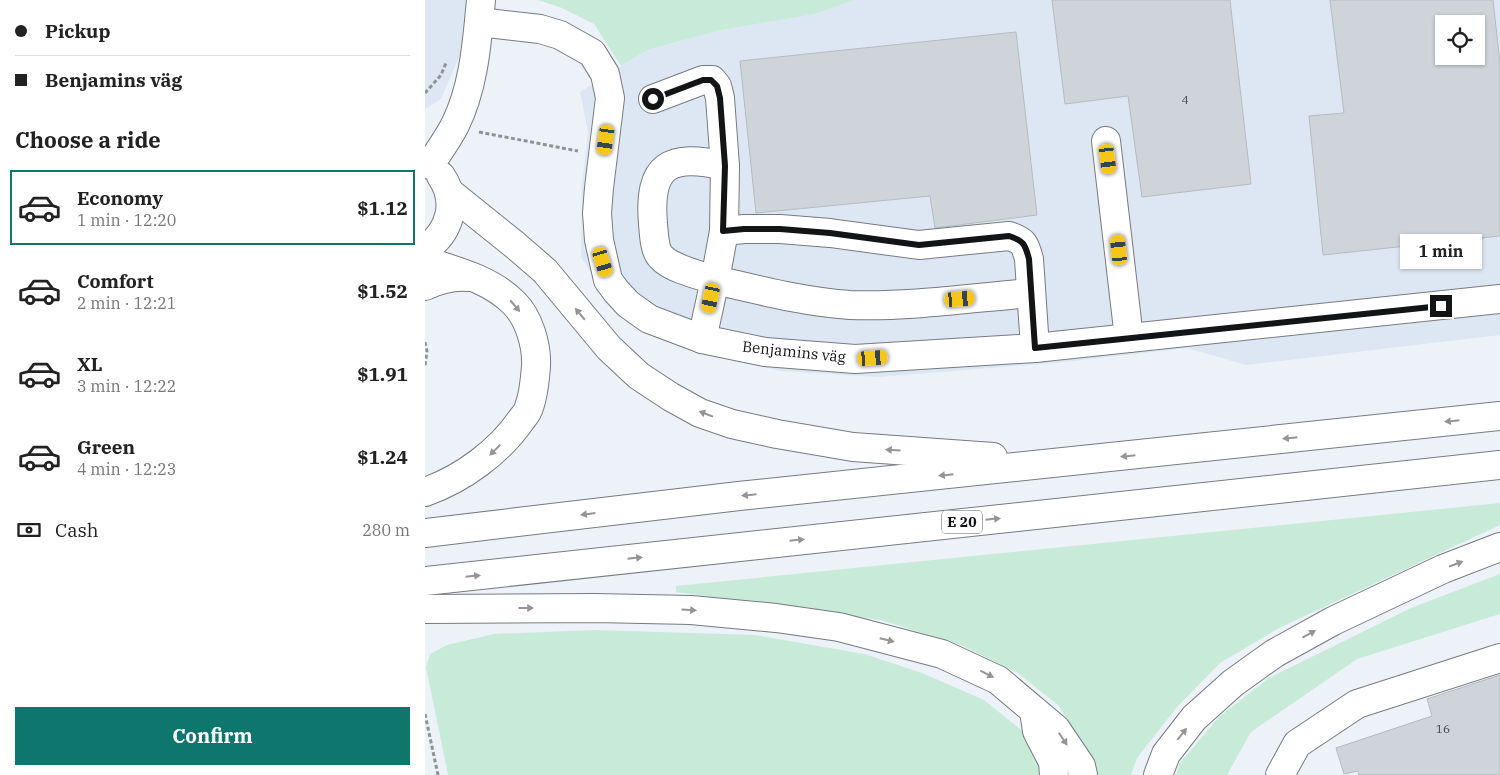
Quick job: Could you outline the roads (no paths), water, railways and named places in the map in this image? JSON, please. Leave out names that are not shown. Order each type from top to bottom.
[{"type":"main road","points":[[425,249],[439,237],[449,221],[451,211],[449,192],[439,172],[427,163],[455,126],[465,103],[476,51],[477,6]]},
{"type":"main road","name":"Benjamins väg","points":[[477,6],[560,35],[592,53],[605,74],[610,98],[597,213],[599,240],[608,280],[629,304],[649,319],[702,339],[765,352],[855,359],[1035,348],[1500,300]]},
{"type":"main road","points":[[653,99],[703,80],[711,80],[717,86],[720,98],[725,166],[723,231],[702,339]]},
{"type":"main road","points":[[1106,141],[1129,338]]},
{"type":"main road","points":[[725,166],[701,160],[683,161],[665,168],[658,176],[654,189],[653,217],[655,240],[660,256],[674,265],[715,280],[796,298],[850,304],[907,304],[1030,293]]},
{"type":"main road","points":[[449,192],[545,271],[609,348],[639,376],[700,413],[732,424],[853,447],[1064,462]]},
{"type":"main road","points":[[723,231],[780,229],[830,233],[919,245],[1009,236],[1019,240],[1025,246],[1029,259],[1035,348]]},
{"type":"main road","points":[[425,261],[476,278],[494,288],[515,304],[533,338],[537,356],[535,380],[529,408],[512,433],[486,458],[440,486],[425,492]]},
{"type":"main road","points":[[425,286],[438,280],[458,276],[476,278]]},
{"type":"main road","points":[[425,533],[749,495],[1500,416]]},
{"type":"main road","name":"E 20","points":[[425,581],[1500,465]]},
{"type":"main road","points":[[1158,775],[1166,754],[1194,718],[1233,683],[1275,653],[1333,620],[1443,569],[1500,548]]},
{"type":"main road","points":[[425,609],[595,608],[691,610],[776,618],[839,628],[943,654],[998,680],[1034,709],[1056,729],[1081,766],[1083,775]]},
{"type":"main road","points":[[1280,775],[1297,744],[1357,704],[1500,658]]},
{"type":"main road","points":[[1034,709],[1037,732],[1053,762],[1054,775]]}]
